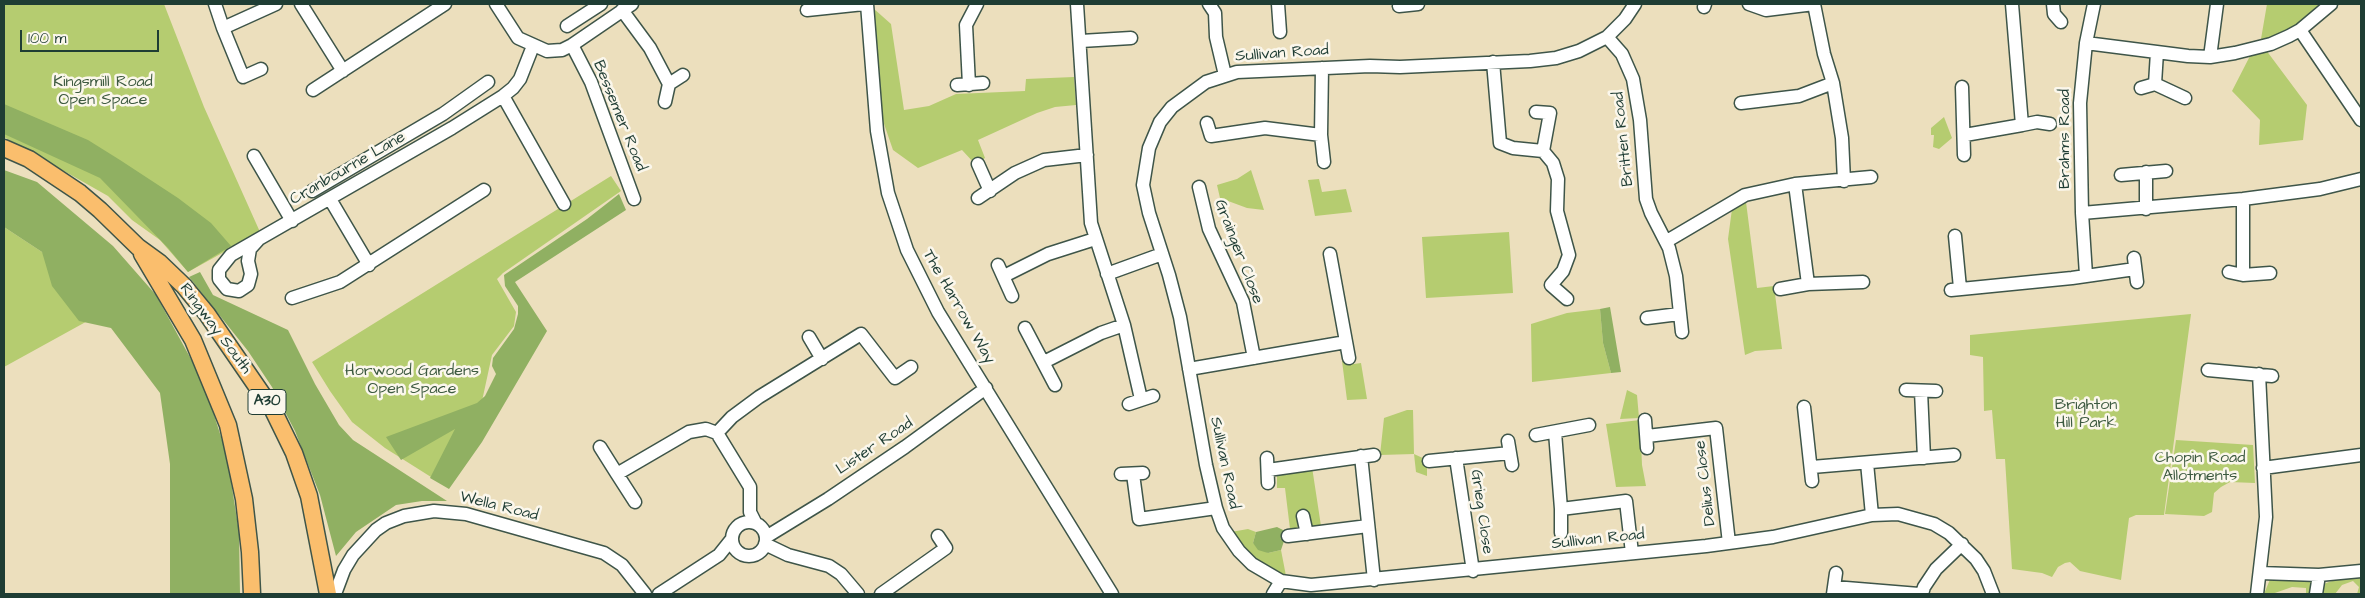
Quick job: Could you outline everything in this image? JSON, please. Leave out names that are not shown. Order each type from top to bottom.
[{"type":"main road","name":"Ringway South","points":[[4,148],[29,159],[80,193],[138,247],[160,263],[184,286],[207,314],[273,410],[294,453],[309,496],[328,594]]},
{"type":"main road","name":"Ringway South","points":[[138,247],[193,340],[228,425],[244,499],[250,552],[252,594]]},
{"type":"street","points":[[216,4],[222,28],[243,77],[261,69]]},
{"type":"street","points":[[222,28],[276,4]]},
{"type":"street","points":[[301,4],[343,70]]},
{"type":"street","points":[[313,90],[445,4]]},
{"type":"street","points":[[496,4],[518,38],[547,51],[562,50],[572,46],[627,7],[669,84]]},
{"type":"street","points":[[567,26],[601,4]]},
{"type":"street","points":[[807,10],[866,4]]},
{"type":"street","name":"The Harrow Way","points":[[866,4],[877,131],[892,208],[906,250],[924,287],[1112,594]]},
{"type":"street","points":[[977,4],[966,25],[963,85],[983,83]]},
{"type":"street","points":[[1077,4],[1081,41],[1091,223],[1124,325],[1141,399]]},
{"type":"street","points":[[1212,4],[1215,13],[1220,63],[1225,75]]},
{"type":"street","points":[[1278,4],[1280,32]]},
{"type":"street","name":"Sullivan Road","points":[[1635,4],[1622,23],[1607,37],[1579,52],[1556,58],[1400,68],[1370,66],[1252,70],[1225,75],[1194,88],[1172,106],[1160,122],[1149,148],[1143,185],[1148,213],[1180,317],[1216,508],[1223,528],[1239,551],[1252,564],[1281,580],[1311,585],[1473,571],[1729,543],[1773,537],[1872,515],[1898,514],[1922,520],[1942,528],[1962,544],[1984,570],[1993,594]]},
{"type":"street","points":[[1751,4],[1766,10],[1814,4],[1824,54],[1833,83],[1842,138],[1844,181]]},
{"type":"street","points":[[2012,4],[2022,125]]},
{"type":"street","name":"Brahms Road","points":[[2086,275],[2082,212],[2080,103],[2086,43],[2094,4]]},
{"type":"street","points":[[2210,57],[2217,4]]},
{"type":"street","points":[[2086,43],[2210,57],[2271,44],[2300,30],[2331,4]]},
{"type":"street","points":[[2041,14],[2056,13]]},
{"type":"street","points":[[2300,30],[2361,120]]},
{"type":"street","name":"Britten Road","points":[[1607,37],[1622,54],[1633,80],[1640,120],[1646,199],[1651,213],[1667,241],[1676,276],[1682,332]]},
{"type":"street","points":[[1081,41],[1131,38]]},
{"type":"street","name":"Cranbourne Lane","points":[[260,239],[452,128],[503,96],[513,88],[520,78],[533,46]]},
{"type":"street","name":"Bessemer Road","points":[[572,46],[591,82],[634,199]]},
{"type":"street","points":[[2156,84],[2157,52]]},
{"type":"street","points":[[1493,62],[1500,143],[1513,148],[1543,151],[1553,163],[1558,179],[1557,211],[1569,255],[1563,271],[1551,284],[1567,300]]},
{"type":"street","points":[[1322,68],[1321,135],[1324,162]]},
{"type":"street","points":[[664,102],[669,84],[683,75]]},
{"type":"street","name":"Cranbourne Lane","points":[[312,191],[443,114],[488,82]]},
{"type":"street","points":[[1742,103],[1799,96],[1833,83]]},
{"type":"street","points":[[2142,88],[2156,84],[2185,98]]},
{"type":"street","points":[[1962,87],[1964,155]]},
{"type":"street","points":[[503,96],[564,204]]},
{"type":"street","points":[[1536,112],[1564,113]]},
{"type":"street","points":[[1543,151],[1550,113]]},
{"type":"street","points":[[443,114],[452,128]]},
{"type":"street","points":[[1964,135],[2037,122],[2050,124]]},
{"type":"street","points":[[1207,123],[1211,142],[1265,128],[1321,135]]},
{"type":"street","points":[[978,198],[1015,174],[1044,160],[1087,155]]},
{"type":"street","points":[[254,156],[292,221]]},
{"type":"street","points":[[978,164],[990,191]]},
{"type":"street","points":[[2122,175],[2166,171]]},
{"type":"street","points":[[2146,172],[2146,209]]},
{"type":"street","points":[[1667,241],[1745,195],[1795,184],[1844,181],[1871,177]]},
{"type":"street","points":[[2082,212],[2146,209],[2243,199],[2320,189],[2361,179]]},
{"type":"street","points":[[1795,184],[1808,284]]},
{"type":"street","name":"Grainger Close","points":[[1199,187],[1209,228],[1243,302],[1254,358]]},
{"type":"street","points":[[292,298],[340,282],[370,265],[484,190]]},
{"type":"street","points":[[330,199],[370,265]]},
{"type":"street","points":[[2243,199],[2243,275]]},
{"type":"street","points":[[1956,236],[1955,289],[2086,275],[2135,263],[2137,282]]},
{"type":"street","points":[[1012,296],[1001,271],[1095,239]]},
{"type":"street","points":[[1107,274],[1162,254]]},
{"type":"street","points":[[1330,254],[1349,358]]},
{"type":"street","points":[[1569,255],[1583,254]]},
{"type":"street","points":[[2228,272],[2243,275],[2270,273]]},
{"type":"street","points":[[1780,289],[1808,284],[1863,282]]},
{"type":"street","points":[[1646,318],[1679,314]]},
{"type":"street","points":[[1044,362],[1101,333],[1124,325]]},
{"type":"street","points":[[1025,328],[1055,385]]},
{"type":"street","points":[[717,433],[732,418],[759,397],[861,334],[896,378],[911,367]]},
{"type":"street","points":[[810,337],[822,359]]},
{"type":"street","points":[[1189,369],[1346,342]]},
{"type":"street","points":[[2208,370],[2265,375],[2263,468],[2266,517],[2256,594]]},
{"type":"street","name":"Lister Road","points":[[740,553],[748,556],[757,532],[780,528],[905,447],[986,388]]},
{"type":"street","points":[[1906,390],[1936,391]]},
{"type":"street","points":[[1921,391],[1924,458]]},
{"type":"street","points":[[1804,407],[1812,467],[1812,482]]},
{"type":"street","name":"Delius Close","points":[[1645,420],[1647,442],[1716,428],[1729,543]]},
{"type":"street","points":[[1536,435],[1589,425]]},
{"type":"street","points":[[617,474],[690,432],[706,429],[717,433],[750,487],[757,532]]},
{"type":"street","points":[[1555,432],[1562,508],[1561,533]]},
{"type":"street","points":[[600,447],[635,502]]},
{"type":"street","name":"Grieg Close","points":[[1429,461],[1510,453]]},
{"type":"street","points":[[1268,470],[1374,455]]},
{"type":"street","points":[[1812,467],[1954,455]]},
{"type":"street","points":[[2263,468],[2361,455]]},
{"type":"street","points":[[1361,456],[1374,580]]},
{"type":"street","name":"Grieg Close","points":[[1456,458],[1473,571]]},
{"type":"street","points":[[1867,462],[1872,515]]},
{"type":"street","points":[[1132,474],[1139,519],[1216,508]]},
{"type":"street","points":[[1562,508],[1625,496],[1632,553]]},
{"type":"street","name":"Wella Road","points":[[335,594],[344,570],[364,541],[386,523],[425,511],[466,514],[604,553],[622,565],[646,594]]},
{"type":"street","points":[[1303,516],[1307,534]]},
{"type":"street","points":[[1288,536],[1368,526]]},
{"type":"street","points":[[659,594],[719,555],[732,540],[734,530],[757,532],[777,550],[829,566],[841,574],[858,594]]},
{"type":"street","points":[[881,594],[946,548],[938,536]]},
{"type":"street","points":[[719,555],[740,553],[732,540]]},
{"type":"street","points":[[1836,573],[1833,590],[1921,594],[1936,569],[1962,544]]},
{"type":"street","points":[[2260,573],[2319,575],[2361,571]]},
{"type":"street","points":[[2316,594],[2319,575]]},
{"type":"street","points":[[1272,594],[1281,580]]},
{"type":"green space","name":"Kingsmill Road Open Space","points":[[4,4],[164,4],[204,107],[260,232],[188,272],[160,240],[132,220],[108,196],[4,137]]},
{"type":"green space","points":[[2267,4],[2325,4],[2297,27],[2274,37],[2261,39]]},
{"type":"green space","points":[[873,8],[891,24],[904,110],[929,106],[956,94],[1025,91],[1026,79],[1074,77],[1076,105],[1055,107],[1037,113],[978,140],[985,158],[975,164],[962,150],[918,168],[893,150],[882,118]]},
{"type":"green space","points":[[2266,50],[2307,105],[2303,140],[2259,145],[2260,120],[2232,91],[2250,56]]},
{"type":"green space","points":[[4,104],[88,140],[120,160],[178,198],[211,223],[231,246],[188,272],[168,248],[100,178],[4,134]]},
{"type":"green space","points":[[1944,117],[1952,138],[1939,149],[1933,147],[1934,135],[1931,135],[1931,128]]},
{"type":"green space","points":[[4,170],[37,182],[113,246],[156,295],[204,383],[227,456],[239,532],[240,594],[170,594],[170,464],[160,393],[111,328],[79,321],[52,286],[42,252],[4,227]]},
{"type":"green space","points":[[1251,170],[1264,210],[1247,208],[1220,198],[1217,185],[1237,179]]},
{"type":"green space","name":"Horwood Gardens Open Space","points":[[611,176],[621,191],[497,279],[516,312],[514,326],[492,355],[482,401],[431,477],[385,448],[352,422],[312,362]]},
{"type":"green space","points":[[1319,179],[1322,192],[1346,189],[1352,212],[1315,216],[1308,180]]},
{"type":"green space","points":[[619,194],[626,210],[515,282],[547,331],[482,442],[449,489],[430,478],[455,429],[401,460],[386,437],[477,403],[485,396],[496,374],[492,366],[493,358],[514,329],[518,314],[518,306],[505,286],[504,275],[587,219]]},
{"type":"green space","points":[[1746,202],[1757,288],[1774,286],[1782,349],[1755,351],[1745,355],[1728,239],[1732,209]]},
{"type":"green space","points":[[4,227],[42,252],[102,313],[4,367]]},
{"type":"green space","points":[[1509,232],[1513,293],[1426,298],[1422,237]]},
{"type":"green space","points":[[200,272],[213,295],[288,330],[315,384],[339,425],[353,440],[447,501],[422,501],[396,505],[356,532],[336,556],[320,495],[295,431],[272,387],[248,351],[189,277]]},
{"type":"green space","points":[[1610,307],[1621,372],[1611,373],[1603,343],[1600,309]]},
{"type":"green space","points":[[1600,309],[1603,343],[1611,373],[1532,382],[1531,324],[1567,313]]},
{"type":"green space","name":"Brighton Hill Park","points":[[2191,314],[2164,515],[2136,515],[2129,518],[2121,580],[2080,571],[2070,562],[2058,567],[2052,577],[2042,573],[2012,569],[2005,459],[1996,459],[1992,410],[1984,411],[1983,357],[1970,355],[1970,335]]},
{"type":"green space","points":[[1349,358],[1354,364],[1361,363],[1367,399],[1347,400],[1342,361]]},
{"type":"green space","points":[[1627,390],[1637,395],[1639,418],[1620,419]]},
{"type":"green space","points":[[1407,410],[1413,410],[1414,454],[1380,455],[1384,418]]},
{"type":"green space","points":[[1640,420],[1642,465],[1646,486],[1616,487],[1606,424]]},
{"type":"green space","name":"Chopin Road Allotments","points":[[2176,440],[2253,445],[2255,483],[2230,482],[2221,487],[2214,493],[2212,512],[2204,516],[2165,514]]},
{"type":"green space","points":[[1414,454],[1427,460],[1427,476],[1416,472]]},
{"type":"green space","points":[[1312,467],[1321,526],[1310,528],[1309,512],[1300,512],[1299,525],[1296,529],[1290,529],[1285,488],[1277,488],[1277,474]]},
{"type":"green space","points":[[1277,527],[1287,532],[1281,550],[1268,553],[1258,550],[1253,543],[1256,532]]},
{"type":"green space","points":[[1248,529],[1256,532],[1253,543],[1268,553],[1281,550],[1286,576],[1256,561],[1231,532]]},
{"type":"green space","points":[[2361,576],[2361,594],[2357,594],[2359,587],[2353,581],[2342,585],[2335,594],[2323,594],[2324,584],[2346,577]]},
{"type":"green space","points":[[2271,577],[2318,577],[2314,594],[2306,594],[2306,588],[2292,587],[2272,594],[2264,594]]}]
